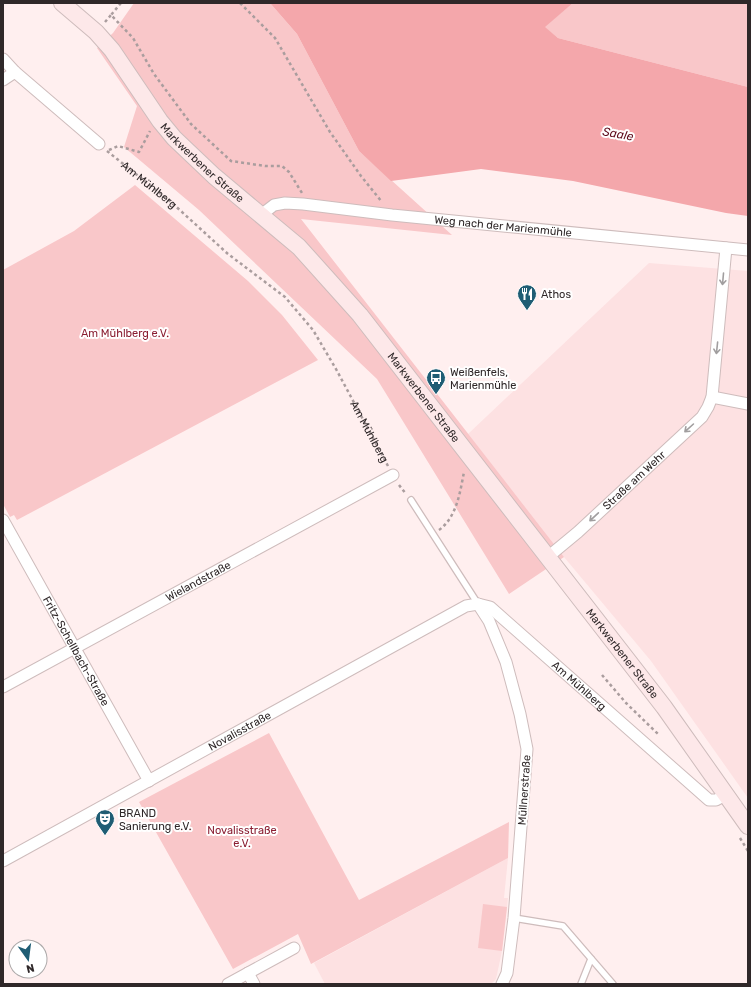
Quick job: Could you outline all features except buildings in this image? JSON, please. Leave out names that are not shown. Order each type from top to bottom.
[{"type":"main road","name":"Markwerbener Straße","points":[[62,3],[96,32],[112,50],[161,122],[214,176],[299,247],[360,315],[664,707],[727,794],[748,826]]},
{"type":"street","points":[[3,59],[15,72],[103,147]]},
{"type":"street","points":[[3,80],[15,72]]},
{"type":"street","name":"Weg nach der Marienmühle","points":[[261,215],[274,205],[285,203],[303,204],[392,215],[748,250]]},
{"type":"street","name":"Straße am Wehr","points":[[548,556],[578,532],[702,417],[708,407],[712,397],[726,248]]},
{"type":"street","points":[[712,397],[748,404]]},
{"type":"street","name":"Wielandstraße","points":[[3,686],[74,649],[393,475]]},
{"type":"street","name":"Fritz-Schellbach-Straße","points":[[4,525],[149,781]]},
{"type":"street","name":"Am Mühlberg","points":[[478,604],[490,608],[709,800],[716,800],[727,794]]},
{"type":"street","name":"Novalisstraße","points":[[3,861],[466,606],[478,604]]},
{"type":"street","name":"Müllnerstraße","points":[[478,604],[489,621],[506,662],[520,714],[527,749],[514,918],[507,973],[502,984]]},
{"type":"street","points":[[228,984],[294,948]]},
{"type":"street","points":[[248,973],[254,984]]},
{"type":"lane","points":[[411,500],[478,604]]},
{"type":"lane","points":[[514,918],[563,926],[613,984]]},
{"type":"lane","points":[[581,984],[591,959]]},
{"type":"path","points":[[121,3],[111,14],[133,38],[154,74],[191,124],[231,161],[265,166],[282,166],[289,172],[302,192],[303,204]]},
{"type":"path","points":[[240,3],[275,38],[330,132],[361,176],[392,215]]},
{"type":"path","points":[[103,147],[118,146],[139,152],[150,130],[161,122]]},
{"type":"path","name":"Am Mühlberg","points":[[103,147],[171,202],[228,254],[285,297],[313,330],[336,369],[393,475],[392,476],[411,500]]},
{"type":"path","points":[[433,534],[445,525],[458,504],[462,485]]},
{"type":"path","points":[[602,675],[626,703],[658,732],[660,756]]},
{"type":"shaded area","points":[[649,263],[748,271],[748,798],[651,661],[564,557],[468,434]]},
{"type":"shaded area","points":[[508,858],[504,898],[508,898],[502,951],[496,979],[491,984],[325,984],[314,963]]},
{"type":"green space","points":[[134,3],[270,3],[297,34],[359,151],[452,235],[301,219],[564,557],[509,594],[377,379],[199,210],[124,147],[137,106],[97,48],[113,33]]},
{"type":"green space","points":[[573,3],[748,3],[748,87],[558,38],[544,27]]},
{"type":"green space","name":"Am Mühlberg e.V.","points":[[135,185],[248,281],[282,315],[318,360],[17,520],[14,515],[10,517],[3,504],[3,270],[74,231]]},
{"type":"green space","name":"Novalisstraße e.V.","points":[[269,733],[359,900],[509,822],[508,858],[311,964],[298,934],[233,969],[139,802]]},
{"type":"green space","points":[[483,904],[507,907],[502,951],[478,948]]},
{"type":"water","name":"Saale","points":[[270,3],[573,3],[545,27],[558,38],[748,87],[748,216],[726,213],[573,181],[481,169],[391,181],[359,151],[297,34]]},
{"type":"place","name":"Athos","points":[[527,311]]},
{"type":"place","name":"Weißenfels, Marienmühle","points":[[436,395]]},
{"type":"place","name":"BRAND Sanierung e.V.","points":[[105,836]]}]
